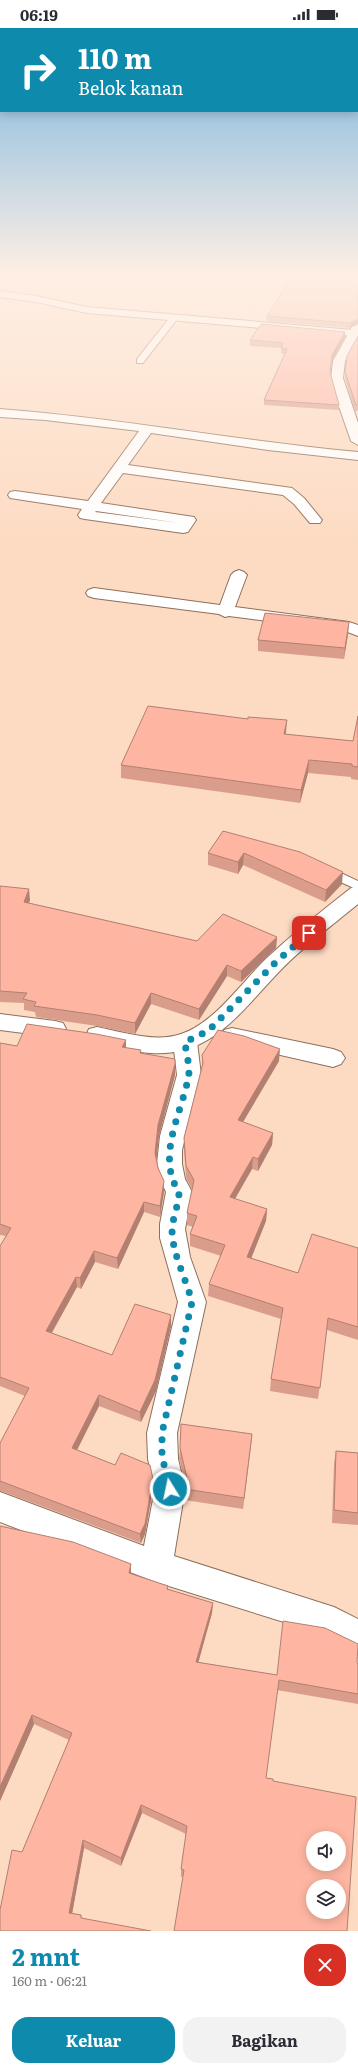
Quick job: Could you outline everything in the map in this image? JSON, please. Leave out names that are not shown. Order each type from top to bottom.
[{"type":"street","points":[[339,364],[337,378],[340,392],[358,440]]},
{"type":"street","points":[[0,413],[94,422],[358,456]]},
{"type":"street","points":[[15,495],[92,506],[188,520],[183,529],[85,516],[92,506],[119,468],[147,429]]},
{"type":"street","points":[[342,454],[358,468]]},
{"type":"street","points":[[119,468],[287,491],[299,501],[315,520]]},
{"type":"street","points":[[224,612],[239,575]]},
{"type":"street","points":[[94,593],[224,612],[342,626],[358,631]]},
{"type":"street","points":[[156,1566],[170,1489],[167,1473],[162,1459],[162,1433],[192,1302],[187,1283],[176,1255],[172,1229],[179,1192],[174,1185],[170,1156],[171,1140],[189,1078],[196,1036],[276,962],[358,893]]},
{"type":"street","points":[[0,1022],[97,1035],[138,1044],[163,1044],[196,1036],[333,1058]]},
{"type":"street","points":[[0,1507],[156,1566],[323,1618],[358,1638]]},
{"type":"lane","points":[[318,866],[358,886]]},
{"type":"building","points":[[280,364],[331,364],[330,372],[339,405],[264,400]]},
{"type":"building","points":[[346,364],[358,364],[358,405],[356,405],[345,372]]},
{"type":"building","points":[[265,613],[349,622],[345,648],[258,640]]},
{"type":"building","points":[[148,706],[248,719],[248,717],[287,720],[284,734],[353,741],[358,716],[358,767],[352,766],[352,764],[309,760],[301,790],[121,765]]},
{"type":"building","points":[[223,831],[300,852],[343,872],[326,890],[244,853],[238,862],[208,853]]},
{"type":"building","points":[[0,886],[29,889],[24,902],[197,941],[223,914],[277,937],[241,971],[227,965],[199,1009],[151,993],[135,1023],[97,1015],[34,1006],[36,1002],[23,999],[27,993],[0,991]]},
{"type":"building","points":[[27,1024],[126,1040],[122,1047],[141,1050],[140,1053],[175,1059],[175,1064],[158,1125],[155,1153],[158,1168],[164,1181],[160,1206],[144,1202],[117,1258],[94,1251],[80,1278],[76,1277],[46,1331],[112,1355],[135,1304],[171,1315],[155,1380],[140,1412],[99,1395],[72,1448],[115,1465],[121,1453],[150,1465],[153,1479],[145,1524],[140,1534],[0,1481],[0,1443],[29,1388],[0,1377],[0,1246],[11,1228],[0,1224],[0,1043],[17,1046]]},
{"type":"building","points":[[218,1030],[244,1036],[280,1049],[238,1120],[273,1133],[258,1159],[253,1157],[230,1197],[267,1209],[247,1257],[298,1273],[312,1234],[358,1248],[358,1327],[328,1318],[320,1388],[271,1379],[283,1308],[209,1284],[225,1245],[190,1234],[197,1216],[187,1213],[194,1180],[186,1166],[184,1138],[203,1063],[202,1055]]},
{"type":"building","points":[[181,1424],[252,1434],[244,1498],[185,1489],[187,1478],[180,1448]]},
{"type":"building","points":[[336,1451],[358,1453],[358,1513],[334,1510]]},
{"type":"building","points":[[0,1526],[73,1542],[131,1564],[129,1573],[168,1586],[167,1589],[213,1603],[196,1662],[277,1675],[283,1621],[325,1628],[358,1644],[358,1694],[279,1680],[266,1778],[273,1779],[273,1781],[356,1797],[347,1931],[174,1931],[184,1870],[181,1869],[187,1826],[141,1805],[121,1858],[83,1840],[69,1913],[81,1915],[81,1918],[151,1931],[0,1931],[0,1910],[12,1850],[22,1852],[72,1733],[32,1715],[0,1787]]},
{"type":"route","points":[[170,1489],[167,1473],[162,1459],[162,1433],[192,1302],[187,1283],[176,1255],[172,1229],[175,1211],[179,1200],[179,1192],[174,1185],[170,1156],[171,1140],[189,1078],[185,1042],[208,1031],[276,962],[309,933]]}]
